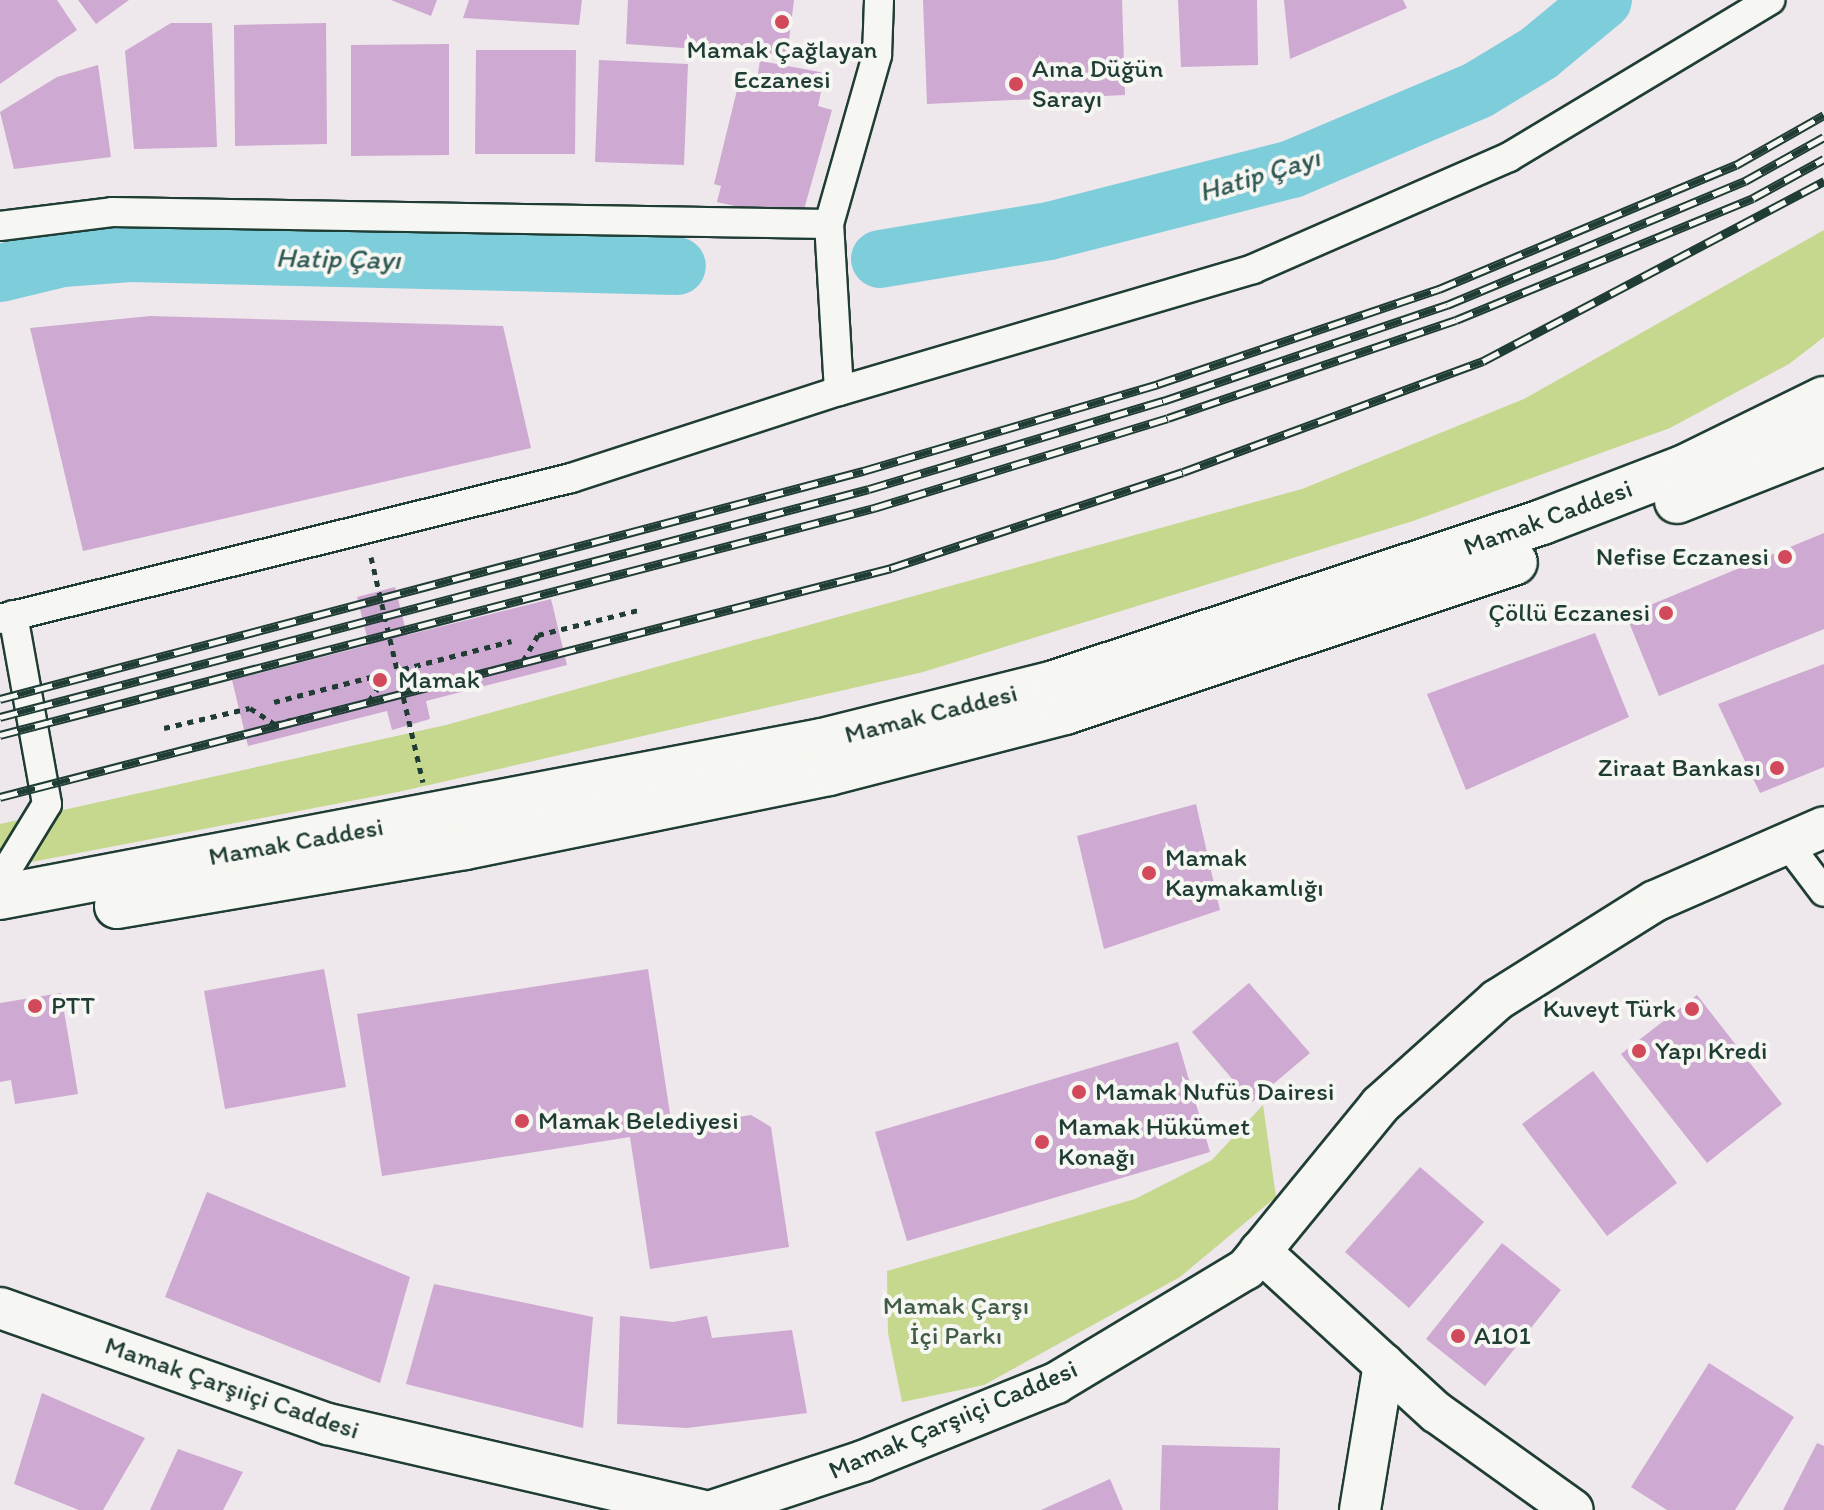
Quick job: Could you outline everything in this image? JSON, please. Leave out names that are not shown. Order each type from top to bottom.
[{"type":"main road","name":"Mamak Caddesi","points":[[0,897],[431,818],[822,741],[1082,675],[1542,522],[1683,468],[1824,399]]},
{"type":"main road","name":"Mamak Caddesi","points":[[0,926],[480,844],[829,773],[1065,712],[1409,602],[1824,443]]},
{"type":"main road","name":"Mamak Çarşıiçi Caddesi","points":[[715,1510],[863,1461],[1056,1383],[1246,1269],[1380,1105],[1497,1000],[1655,901],[1824,827]]},
{"type":"main road","points":[[1260,1251],[1436,1412],[1573,1510]]},
{"type":"main road","name":"Mamak Çarşıiçi Caddesi","points":[[0,1308],[328,1424],[701,1510]]},
{"type":"main road","points":[[1360,1510],[1384,1364]]},
{"type":"street","points":[[839,391],[829,224],[877,55],[879,0]]},
{"type":"street","points":[[1685,49],[1748,0]]},
{"type":"street","points":[[0,881],[47,804],[7,617],[571,478],[839,391],[1253,269],[1509,157],[1770,0]]},
{"type":"street","points":[[0,226],[112,212],[829,224]]},
{"type":"street","points":[[1787,843],[1824,892]]},
{"type":"path","points":[[365,529],[431,818]]},
{"type":"path","points":[[399,670],[433,686],[523,661],[538,635],[638,610]]},
{"type":"path","points":[[274,702],[511,641]]},
{"type":"path","points":[[164,728],[250,708],[275,724],[369,701],[388,673]]},
{"type":"green space","points":[[1824,230],[1824,337],[1789,364],[1670,428],[1413,521],[923,672],[398,792],[0,868],[0,824],[446,725],[1302,489],[1524,399]]},
{"type":"green space","name":"Mamak Çarşı İçi Parkı","points":[[1263,1105],[1276,1197],[1180,1277],[984,1385],[902,1402],[888,1333],[887,1271],[1135,1199],[1212,1160]]},
{"type":"building","points":[[0,0],[57,0],[77,30],[0,84]]},
{"type":"building","points":[[78,0],[129,0],[96,24]]},
{"type":"building","points":[[391,0],[437,0],[431,16]]},
{"type":"building","points":[[469,0],[582,0],[579,25],[463,18]]},
{"type":"building","points":[[628,0],[794,0],[787,55],[626,44]]},
{"type":"building","points":[[923,0],[1122,0],[1125,95],[927,104]]},
{"type":"building","points":[[1178,0],[1257,0],[1258,65],[1181,67]]},
{"type":"building","points":[[1284,0],[1403,0],[1407,8],[1290,59]]},
{"type":"building","points":[[171,23],[212,23],[217,147],[134,149],[125,51]]},
{"type":"building","points":[[326,23],[327,144],[235,146],[234,25]]},
{"type":"building","points":[[449,44],[449,155],[351,156],[351,45]]},
{"type":"building","points":[[476,50],[576,50],[575,154],[475,154]]},
{"type":"building","points":[[599,60],[688,64],[684,165],[595,162]]},
{"type":"building","points":[[760,61],[825,73],[818,106],[832,110],[803,213],[793,219],[717,202],[721,186],[714,184],[740,78],[757,79]]},
{"type":"building","points":[[98,65],[111,157],[14,169],[0,112],[57,77]]},
{"type":"building","points":[[150,316],[503,326],[531,448],[83,551],[30,328]]},
{"type":"building","points":[[1824,533],[1824,629],[1659,696],[1626,615]]},
{"type":"building","points":[[395,587],[407,635],[551,599],[567,665],[426,701],[430,719],[392,730],[387,711],[248,746],[232,680],[369,645],[357,597]]},
{"type":"building","points":[[1595,633],[1629,717],[1466,790],[1427,694]]},
{"type":"building","points":[[1824,664],[1824,767],[1760,793],[1718,704]]},
{"type":"building","name":"Mamak Kaymakamlığı","points":[[1196,804],[1220,910],[1104,949],[1077,836]]},
{"type":"building","points":[[324,969],[346,1087],[225,1109],[204,991]]},
{"type":"building","name":"Mamak Belediyesi","points":[[648,969],[672,1127],[751,1115],[771,1127],[789,1247],[650,1269],[630,1137],[382,1176],[357,1014]]},
{"type":"building","points":[[1249,983],[1310,1053],[1252,1102],[1192,1032]]},
{"type":"building","points":[[61,993],[78,1094],[15,1104],[11,1080],[0,1082],[0,1003]]},
{"type":"building","points":[[1697,995],[1782,1104],[1707,1163],[1621,1054]]},
{"type":"building","name":"Mamak Hükümet Konağı","points":[[1178,1042],[1210,1152],[907,1241],[875,1132]]},
{"type":"building","points":[[1593,1071],[1677,1183],[1607,1236],[1522,1124]]},
{"type":"building","points":[[1420,1167],[1484,1222],[1409,1308],[1345,1252]]},
{"type":"building","points":[[207,1192],[410,1277],[380,1383],[165,1297]]},
{"type":"building","points":[[1502,1243],[1561,1290],[1485,1386],[1426,1339]]},
{"type":"building","points":[[434,1284],[593,1317],[583,1428],[406,1384]]},
{"type":"building","points":[[620,1316],[673,1322],[707,1316],[712,1338],[792,1330],[807,1413],[687,1428],[617,1424]]},
{"type":"building","points":[[1709,1363],[1794,1417],[1735,1510],[1667,1510],[1631,1487]]},
{"type":"building","points":[[42,1393],[145,1438],[103,1510],[79,1510],[14,1484]]},
{"type":"building","points":[[1817,1443],[1824,1446],[1824,1510],[1783,1510]]},
{"type":"building","points":[[1162,1445],[1280,1448],[1278,1510],[1160,1510]]},
{"type":"building","points":[[178,1449],[243,1472],[223,1510],[150,1510]]},
{"type":"building","points":[[1110,1479],[1123,1510],[1041,1510]]},
{"type":"waterway","name":"Hatip Çayı","points":[[880,259],[1049,231],[1292,169],[1478,90],[1539,53],[1603,0]]},
{"type":"waterway","name":"Hatip Çayı","points":[[0,273],[62,258],[130,253],[677,266]]},
{"type":"railway","points":[[0,699],[863,471],[1158,384],[1439,289],[1736,165],[1824,115]]},
{"type":"railway","points":[[0,717],[869,489],[1163,401],[1447,305],[1745,181],[1824,137]]},
{"type":"railway","points":[[0,735],[874,508],[1168,418],[1456,320],[1753,198],[1824,159]]},
{"type":"railway","points":[[0,797],[891,568],[1183,472],[1483,361],[1824,181]]},
{"type":"place","name":"Mamak Çağlayan Eczanesi","points":[[782,22]]},
{"type":"place","name":"Aına Düğün Sarayı","points":[[1016,84]]},
{"type":"place","name":"Nefise Eczanesi","points":[[1785,557]]},
{"type":"place","name":"Çöllü Eczanesi","points":[[1666,613]]},
{"type":"place","name":"Mamak","points":[[380,680]]},
{"type":"place","name":"Ziraat Bankası","points":[[1777,768]]},
{"type":"place","name":"Mamak Kaymakamlığı","points":[[1149,873]]},
{"type":"place","name":"PTT","points":[[35,1006]]},
{"type":"place","name":"Kuveyt Türk","points":[[1692,1009]]},
{"type":"place","name":"Yapı Kredi","points":[[1639,1051]]},
{"type":"place","name":"Mamak Nufüs Dairesi","points":[[1079,1092]]},
{"type":"place","name":"Mamak Belediyesi","points":[[522,1121]]},
{"type":"place","name":"Mamak Hükümet Konağı","points":[[1042,1142]]},
{"type":"place","name":"A101","points":[[1458,1336]]}]
